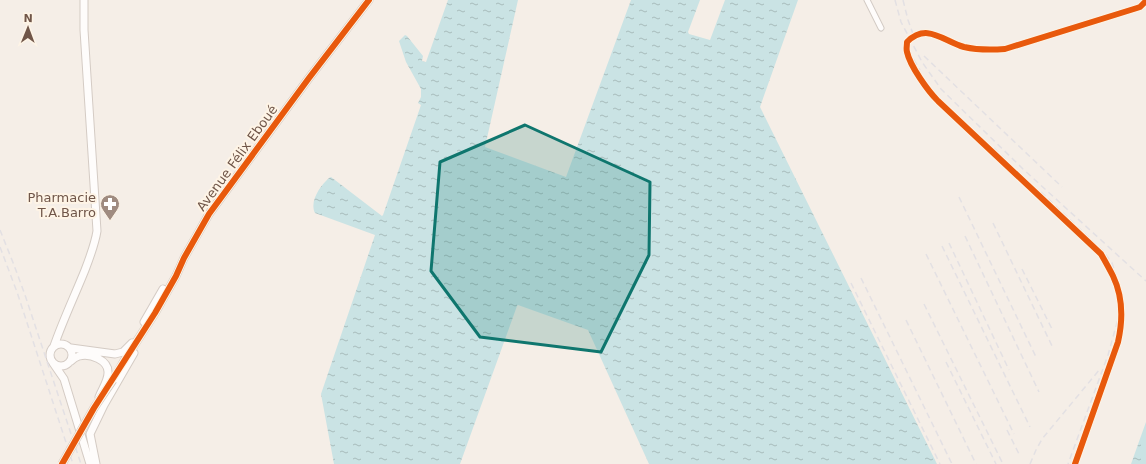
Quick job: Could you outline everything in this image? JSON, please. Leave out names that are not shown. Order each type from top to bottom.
[{"type":"street","points":[[84,0],[84,30],[96,230],[93,248],[50,354],[53,363],[64,379],[90,464]]},
{"type":"street","name":"Avenue Félix Eboué","points":[[62,464],[110,380],[155,312],[209,214],[309,78],[369,0]]},
{"type":"street","points":[[867,0],[881,28]]},
{"type":"street","points":[[1075,464],[1118,342],[1121,329],[1121,305],[1114,277],[1101,254],[928,90],[910,61],[907,51],[907,42],[918,34],[929,32],[964,46],[987,49],[1005,49],[1140,7],[1146,1]]},
{"type":"street","name":"Avenue Félix Eboué","points":[[122,363],[167,282],[184,258]]},
{"type":"street","points":[[96,464],[90,434],[104,405],[151,324],[155,312]]},
{"type":"street","points":[[60,329],[73,354],[65,371],[64,379]]},
{"type":"street","points":[[54,346],[61,343],[69,346],[114,354],[122,363]]},
{"type":"street","points":[[105,363],[108,358],[125,350],[132,343]]},
{"type":"street","points":[[53,363],[60,366],[70,363],[78,356],[96,358],[105,363],[110,380]]},
{"type":"street","points":[[81,438],[90,434]]},
{"type":"highlighted area","points":[[525,125],[650,182],[649,255],[601,352],[480,337],[431,271],[440,162]]},
{"type":"water","points":[[448,0],[518,0],[485,147],[566,177],[631,0],[700,0],[688,32],[689,34],[710,40],[725,0],[798,0],[760,107],[937,464],[649,464],[588,330],[518,305],[460,464],[334,464],[321,394],[375,235],[315,213],[315,198],[323,185],[331,177],[382,216],[383,215],[421,105],[418,103],[421,97],[421,89],[406,62],[399,41],[405,35],[407,36],[423,56],[422,61],[426,62]]},
{"type":"water","points":[[1146,422],[1146,464],[1131,464]]},
{"type":"railway","points":[[895,0],[901,22],[922,62],[941,89],[1023,169],[1146,281]]},
{"type":"railway","points":[[903,0],[913,34]]},
{"type":"railway","points":[[907,41],[911,55],[920,70]]},
{"type":"railway","points":[[924,56],[1062,187]]},
{"type":"railway","points":[[994,148],[1007,161]]},
{"type":"railway","points":[[1041,192],[1103,251],[1112,263],[1120,292],[1118,319],[1108,355],[1068,464]]},
{"type":"railway","points":[[959,197],[1036,357]]},
{"type":"railway","points":[[993,223],[1053,348]]},
{"type":"railway","points":[[0,230],[25,295],[81,464]]},
{"type":"railway","points":[[965,236],[1039,392]]},
{"type":"railway","points":[[949,243],[1009,370]]},
{"type":"railway","points":[[942,246],[1030,427]]},
{"type":"railway","points":[[0,247],[17,292],[73,464]]},
{"type":"railway","points":[[926,254],[1014,434]]},
{"type":"railway","points":[[1022,269],[1053,331]]},
{"type":"railway","points":[[861,278],[952,464]]},
{"type":"railway","points":[[851,283],[940,464]]},
{"type":"railway","points":[[924,304],[1002,462]]},
{"type":"railway","points":[[906,320],[976,464]]},
{"type":"railway","points":[[946,362],[996,464]]},
{"type":"railway","points":[[1030,464],[1042,439],[1100,369]]},
{"type":"railway","points":[[1007,430],[1019,454]]},
{"type":"cycle path","points":[[62,464],[94,408],[155,313],[209,214],[309,78],[369,0]]},
{"type":"cycle path","points":[[1075,464],[1118,342],[1121,325],[1121,309],[1119,292],[1112,273],[1101,254],[934,97],[920,78],[909,58],[907,42],[914,36],[928,33],[964,47],[984,50],[1005,49],[1140,7],[1146,1]]},
{"type":"place","name":"Pharmacie T.A.Barro","points":[[110,221]]}]
